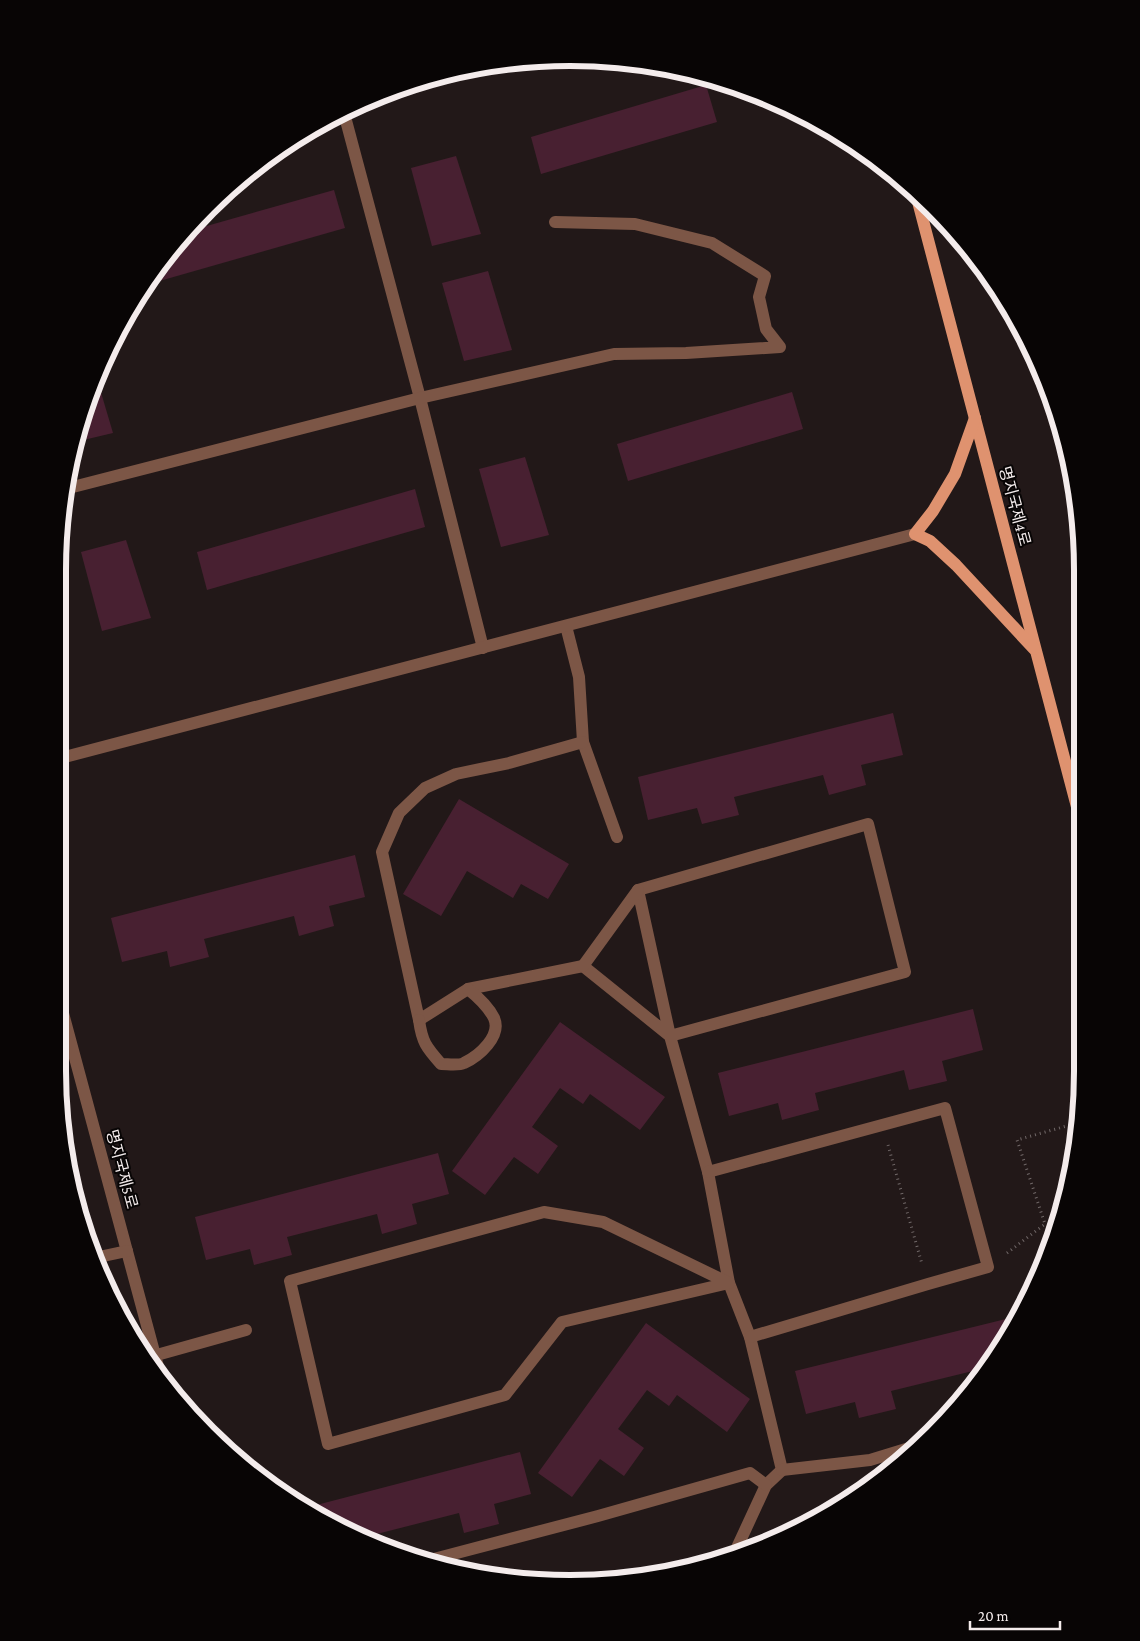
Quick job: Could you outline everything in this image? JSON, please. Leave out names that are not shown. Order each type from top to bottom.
[{"type":"main road","name":"명지국제4로","points":[[920,208],[1074,795]]},
{"type":"main road","points":[[975,418],[955,474],[933,511],[915,534],[930,541],[1036,650]]},
{"type":"street","points":[[346,119],[420,398],[483,648]]},
{"type":"street","points":[[74,487],[420,398],[614,354],[686,353],[780,347],[766,329],[759,298],[765,276],[712,243],[635,224],[555,222]]},
{"type":"street","points":[[66,757],[915,534]]},
{"type":"street","points":[[566,626],[579,677],[583,742],[617,836]]},
{"type":"street","points":[[468,988],[482,1000],[495,1020],[493,1039],[480,1053],[463,1064],[441,1064],[430,1052],[421,1037],[419,1020],[382,852],[399,813],[425,788],[456,774],[509,763],[583,742]]},
{"type":"street","points":[[419,1020],[468,988],[584,966],[638,890],[868,824],[905,972],[670,1036]]},
{"type":"street","points":[[638,890],[670,1036],[708,1172],[729,1283],[750,1337],[782,1470]]},
{"type":"street","points":[[584,966],[670,1036]]},
{"type":"street","name":"명지국제5로","points":[[66,1021],[127,1251],[149,1347]]},
{"type":"street","points":[[708,1172],[945,1108],[988,1267],[750,1337]]},
{"type":"street","points":[[544,1212],[603,1222],[729,1283],[562,1322],[505,1396],[328,1444],[290,1281],[544,1212]]},
{"type":"street","points":[[102,1256],[127,1251]]},
{"type":"street","points":[[155,1356],[246,1330]]},
{"type":"street","points":[[738,1546],[766,1486],[782,1470],[870,1460],[902,1450]]},
{"type":"street","points":[[439,1558],[598,1516],[750,1473],[766,1486]]},
{"type":"path","points":[[988,1267],[1045,1224],[1017,1140],[1070,1125]]},
{"type":"path","points":[[882,1126],[928,1284]]},
{"type":"building","points":[[706,85],[717,122],[541,174],[531,137]]},
{"type":"building","points":[[456,156],[481,234],[432,246],[411,168]]},
{"type":"building","points":[[334,190],[345,228],[157,282],[170,263],[201,228]]},
{"type":"building","points":[[488,271],[512,350],[464,361],[442,283]]},
{"type":"building","points":[[100,390],[113,433],[83,440]]},
{"type":"building","points":[[792,392],[803,429],[628,481],[617,444]]},
{"type":"building","points":[[525,457],[549,535],[501,547],[479,469]]},
{"type":"building","points":[[415,489],[425,527],[207,590],[197,552]]},
{"type":"building","points":[[126,540],[151,618],[102,631],[81,552]]},
{"type":"building","points":[[893,713],[903,755],[861,765],[866,785],[829,795],[823,775],[734,797],[739,815],[702,824],[697,808],[648,820],[638,777]]},
{"type":"building","points":[[459,799],[569,864],[548,899],[521,884],[513,898],[467,871],[441,916],[403,894]]},
{"type":"building","points":[[355,855],[365,897],[329,906],[334,926],[299,936],[294,916],[204,939],[209,957],[170,967],[167,951],[122,962],[111,918]]},
{"type":"building","points":[[973,1009],[983,1050],[942,1061],[947,1081],[909,1090],[904,1070],[815,1093],[819,1110],[782,1120],[778,1103],[729,1116],[718,1073]]},
{"type":"building","points":[[560,1022],[665,1097],[640,1130],[590,1094],[583,1104],[560,1088],[532,1127],[558,1146],[538,1174],[514,1157],[485,1195],[452,1171]]},
{"type":"building","points":[[438,1153],[449,1194],[412,1204],[417,1224],[382,1234],[377,1214],[287,1237],[292,1255],[254,1265],[250,1249],[206,1260],[195,1217]]},
{"type":"building","points":[[1009,1318],[975,1370],[891,1391],[896,1409],[859,1418],[855,1402],[806,1414],[795,1371]]},
{"type":"building","points":[[646,1323],[750,1399],[727,1432],[677,1395],[669,1406],[647,1390],[618,1429],[644,1448],[624,1476],[600,1459],[572,1497],[538,1473]]},
{"type":"building","points":[[520,1452],[531,1494],[494,1504],[499,1524],[464,1533],[459,1513],[374,1535],[347,1523],[315,1505]]}]
